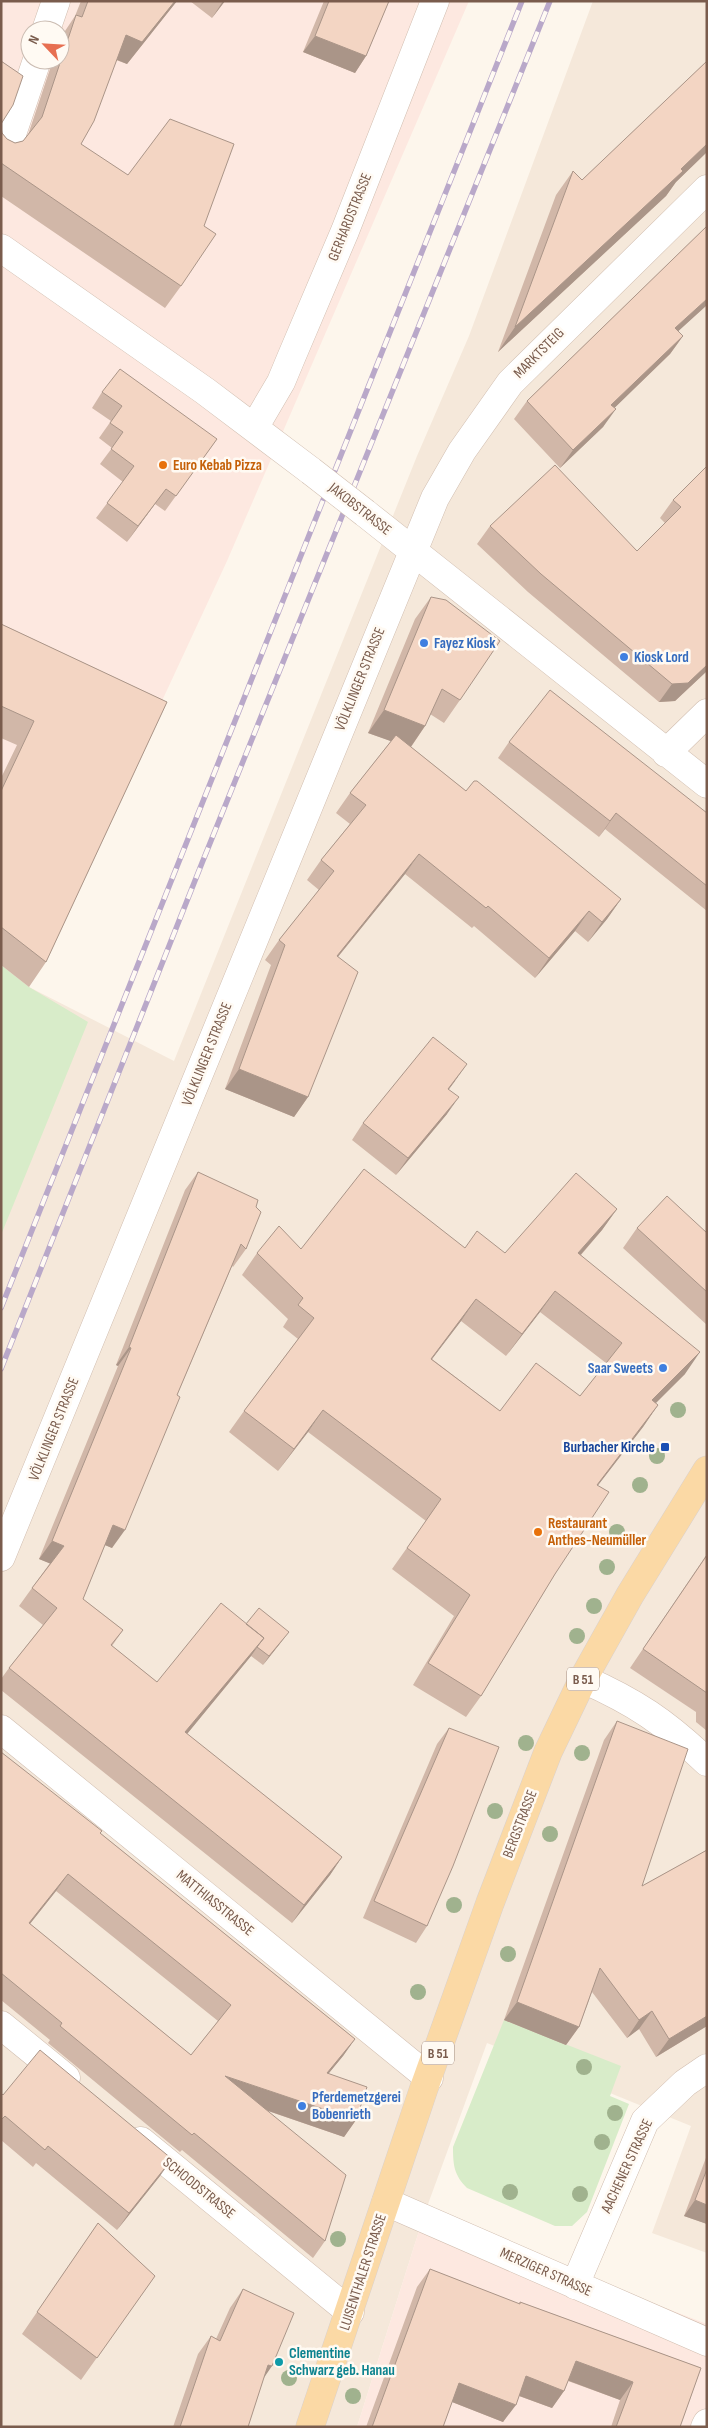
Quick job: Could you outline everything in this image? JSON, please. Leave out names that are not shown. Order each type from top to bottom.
[{"type":"main road","name":"BERGSTRASSE","points":[[386,2202],[490,1903],[545,1761],[583,1679],[635,1586],[707,1470]]},
{"type":"main road","name":"LUISENTHALER STRASSE","points":[[310,2427],[386,2202]]},
{"type":"street","points":[[49,20],[56,1]]},
{"type":"street","name":"GERHARDSTRASSE","points":[[254,428],[281,382],[352,213],[435,1]]},
{"type":"street","points":[[1,149],[12,134],[33,70]]},
{"type":"street","name":"MARKTSTEIG","points":[[414,550],[444,482],[462,451],[510,383],[707,189]]},
{"type":"street","name":"JAKOBSTRASSE","points":[[1,248],[254,428],[311,471],[414,550],[707,784]]},
{"type":"street","name":"VÖLKLINGER STRASSE","points":[[1,1557],[414,550]]},
{"type":"street","points":[[666,753],[707,713]]},
{"type":"street","points":[[583,1679],[624,1697],[658,1719],[707,1762]]},
{"type":"street","name":"MATTHIASSTRASSE","points":[[1,1729],[429,2078]]},
{"type":"street","points":[[1,2025],[84,2094]]},
{"type":"street","name":"AACHENER STRASSE","points":[[575,2285],[645,2121],[670,2095],[707,2068]]},
{"type":"street","name":"SCHOODSTRASSE","points":[[122,2125],[350,2312]]},
{"type":"street","name":"MERZIGER STRASSE","points":[[386,2202],[707,2342]]},
{"type":"street","points":[[705,2427],[707,2423]]},
{"type":"shaded area","points":[[1,1],[469,1],[227,561],[29,987],[1,965]]},
{"type":"shaded area","points":[[593,1],[707,1],[707,2253],[652,2233],[691,2126],[487,2043],[424,2215],[357,2427],[1,2427],[1,965],[29,987],[174,1061],[417,456],[469,336]]},
{"type":"shaded area","points":[[424,2215],[707,2324],[707,2427],[357,2427]]},
{"type":"green space","points":[[1,965],[29,987],[88,1022],[1,1235]]},
{"type":"green space","points":[[504,2020],[621,2066],[610,2096],[629,2104],[587,2212],[572,2226],[555,2226],[467,2188],[459,2179],[455,2169],[453,2147]]},
{"type":"building","points":[[88,1],[175,1],[142,42],[126,35],[94,121],[81,144],[128,175],[170,119],[234,144],[204,226],[216,234],[181,286],[1,163],[1,127],[2,133],[7,139],[15,143],[23,141],[42,117],[58,70],[70,70],[70,33],[76,15],[82,17]]},
{"type":"building","points":[[329,1],[389,1],[366,56],[315,36]]},
{"type":"building","points":[[1,61],[23,76],[13,105],[1,124]]},
{"type":"building","points":[[707,61],[707,144],[681,169],[683,171],[515,327],[573,171],[582,180]]},
{"type":"building","points":[[707,226],[707,299],[675,328],[683,336],[611,405],[616,409],[573,450],[527,401]]},
{"type":"building","points":[[120,369],[217,439],[176,496],[166,489],[138,526],[107,503],[134,466],[111,449],[123,432],[110,423],[122,406],[102,392]]},
{"type":"building","points":[[555,465],[637,551],[681,507],[673,500],[707,466],[707,665],[688,683],[672,684],[541,574],[490,526]]},
{"type":"building","points":[[431,597],[446,600],[500,641],[460,700],[442,689],[425,726],[384,710]]},
{"type":"building","points":[[1,624],[167,702],[46,962],[1,927],[1,791],[34,721],[1,706]]},
{"type":"building","points":[[550,690],[707,813],[707,886],[616,813],[610,821],[509,742]]},
{"type":"building","points":[[396,735],[466,791],[474,781],[477,781],[621,899],[602,922],[589,911],[549,958],[488,906],[486,908],[419,854],[337,956],[358,972],[308,1097],[239,1069],[285,945],[279,940],[334,871],[321,860],[366,805],[350,793]]},
{"type":"building","points":[[433,1037],[467,1064],[448,1089],[459,1097],[408,1158],[363,1123]]},
{"type":"building","points":[[364,1169],[465,1248],[477,1231],[505,1253],[576,1173],[617,1209],[578,1253],[700,1352],[652,1400],[658,1405],[597,1485],[609,1492],[555,1574],[481,1696],[428,1663],[470,1595],[407,1548],[441,1499],[323,1410],[294,1449],[244,1411],[314,1318],[298,1305],[303,1298],[257,1253],[279,1226],[301,1249]],"holes":[[[555,1291],[622,1343],[580,1396],[536,1363],[500,1411],[431,1359],[476,1299],[522,1334]]]},
{"type":"building","points":[[198,1172],[258,1200],[256,1207],[261,1212],[246,1249],[241,1244],[177,1395],[180,1397],[125,1530],[113,1525],[83,1599],[123,1630],[111,1645],[157,1682],[221,1603],[264,1638],[185,1732],[342,1857],[304,1905],[9,1668],[57,1608],[32,1588],[64,1546],[52,1541],[131,1348],[129,1347]]},
{"type":"building","points":[[667,1196],[707,1233],[707,1292],[637,1228]]},
{"type":"building","points":[[707,1555],[707,1693],[643,1649]]},
{"type":"building","points":[[259,1608],[289,1632],[269,1656],[257,1647],[264,1638],[246,1624]]},
{"type":"building","points":[[617,1721],[688,1749],[642,1886],[707,1850],[707,2016],[669,2039],[652,2011],[639,2020],[600,1968],[579,2027],[517,2002]]},
{"type":"building","points":[[449,1728],[499,1747],[453,1866],[427,1926],[374,1901]]},
{"type":"building","points":[[1,1752],[102,1831],[100,1833],[355,2039],[327,2073],[367,2087],[356,2120],[225,2076],[346,2175],[325,2241],[60,2026],[62,2023],[1,1973]],"holes":[[[68,1874],[231,2005],[191,2055],[29,1923]]]},
{"type":"building","points":[[40,2050],[172,2159],[129,2213],[48,2146],[45,2150],[5,2116],[1,2120],[1,2093],[3,2095]]},
{"type":"building","points":[[707,2169],[707,2205],[695,2200]]},
{"type":"building","points":[[98,2223],[155,2276],[97,2358],[37,2312]]},
{"type":"building","points":[[430,2269],[520,2304],[520,2302],[701,2368],[680,2427],[616,2427],[633,2382],[576,2361],[564,2391],[526,2376],[516,2405],[459,2383],[443,2427],[372,2427]]},
{"type":"building","points":[[243,2289],[294,2313],[272,2366],[268,2365],[248,2427],[180,2427],[211,2336],[220,2341]]},
{"type":"railway","points":[[1,1308],[522,1]]},
{"type":"railway","points":[[1,1369],[202,863],[550,1]]},
{"type":"place","name":"Euro Kebab Pizza","points":[[163,465]]},
{"type":"place","name":"Fayez Kiosk","points":[[424,643]]},
{"type":"place","name":"Kiosk Lord","points":[[624,657]]},
{"type":"place","name":"Saar Sweets","points":[[663,1368]]},
{"type":"place","name":"Burbacher Kirche","points":[[665,1447]]},
{"type":"place","name":"Restaurant Anthes-Neumüller","points":[[538,1532]]},
{"type":"place","name":"Pferdemetzgerei Bobenrieth","points":[[302,2106]]},
{"type":"place","name":"Clementine Schwarz geb. Hanau","points":[[279,2362]]}]
